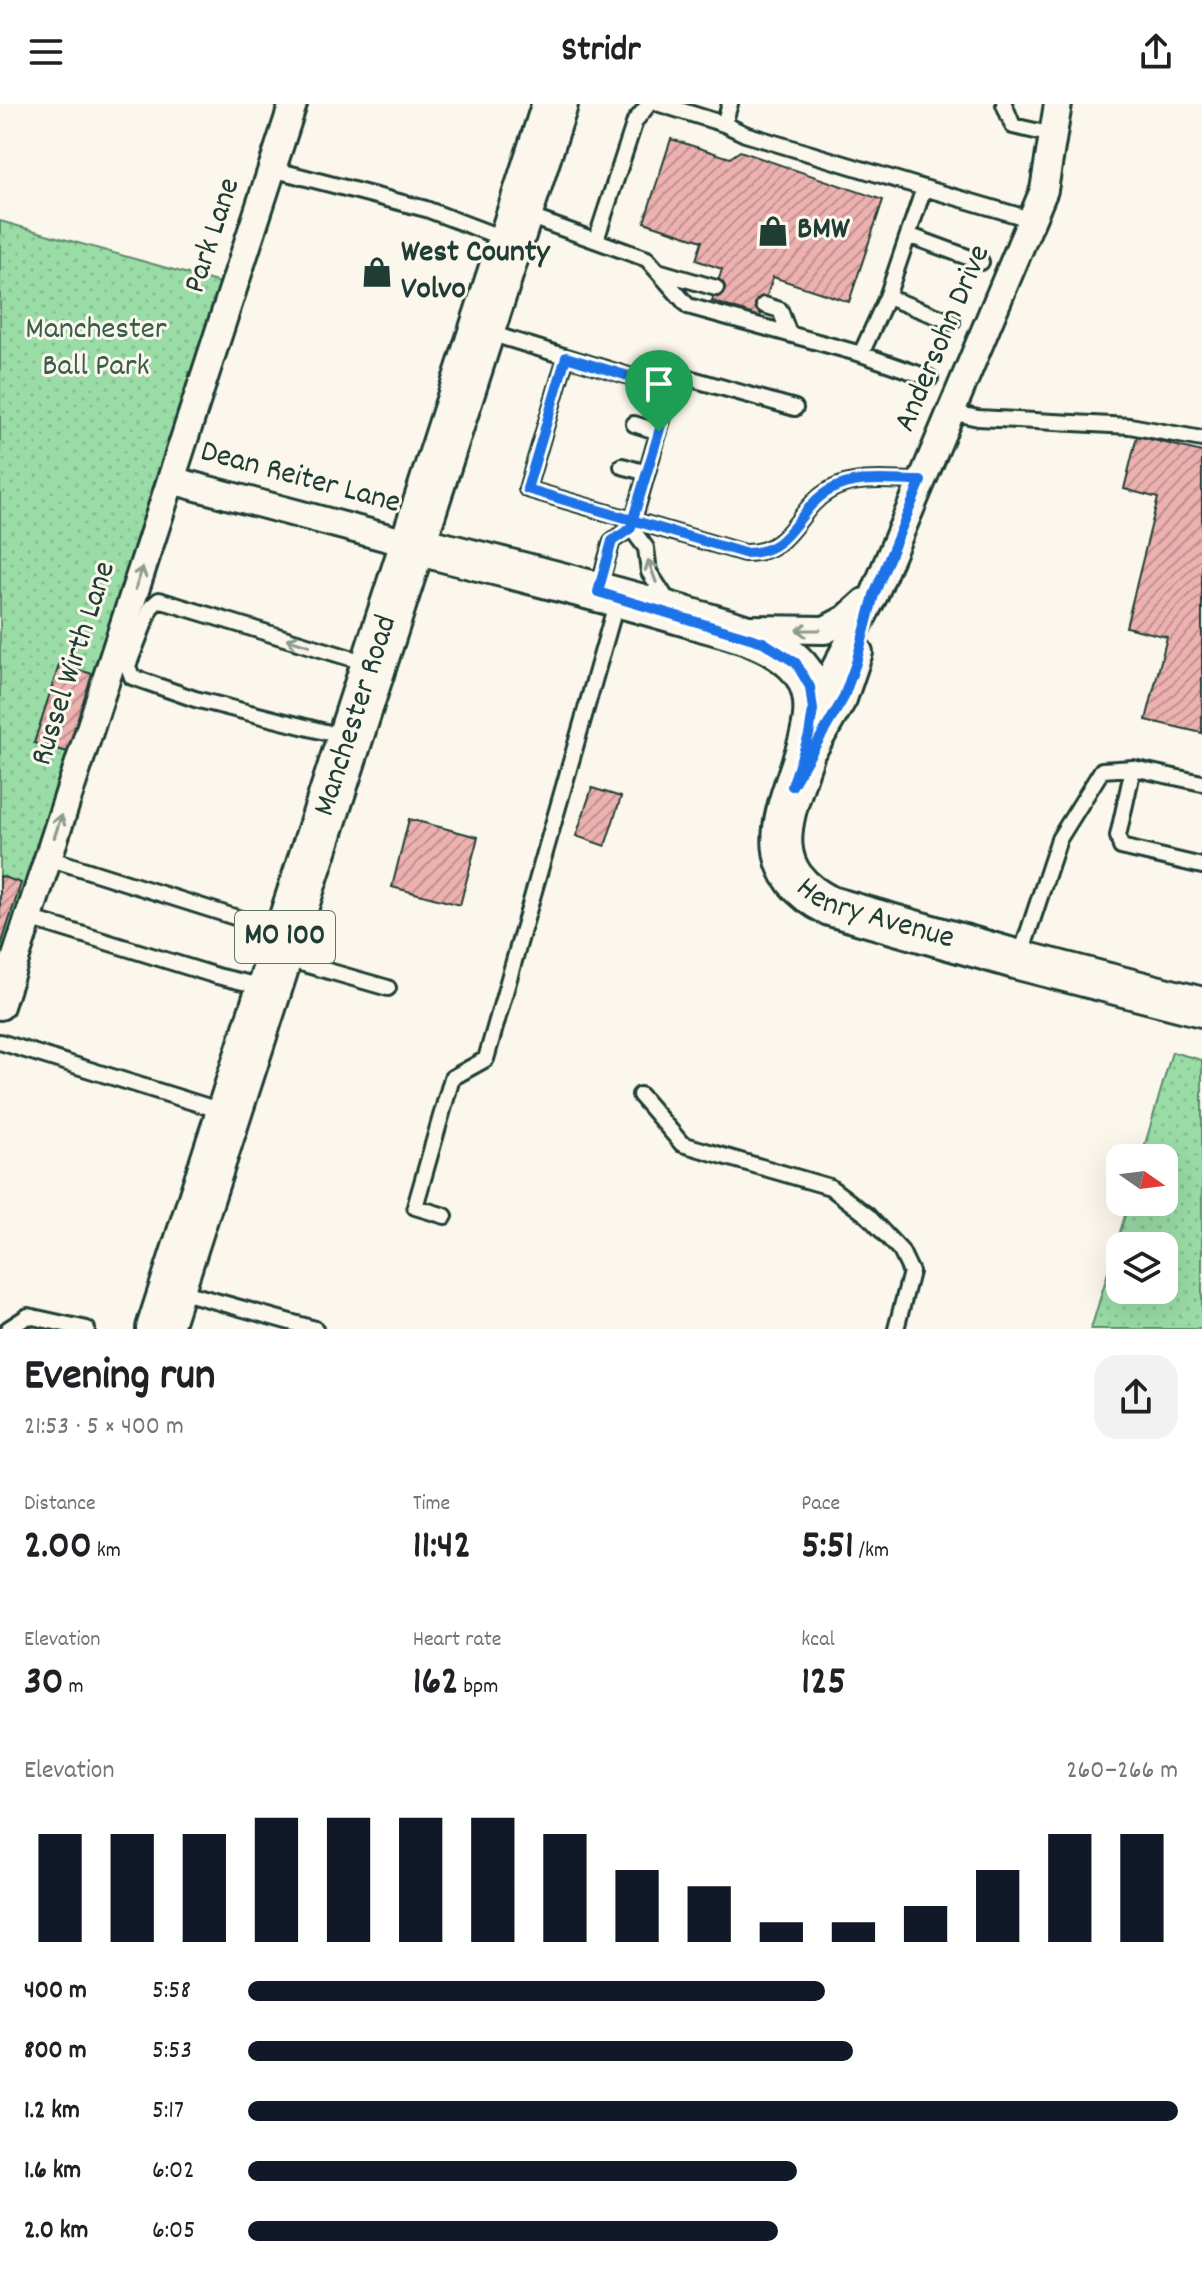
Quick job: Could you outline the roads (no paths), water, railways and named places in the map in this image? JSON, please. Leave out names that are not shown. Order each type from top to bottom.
[{"type":"highway","name":"Manchester Road","points":[[166,1309],[555,104]]},
{"type":"street","name":"Park Lane","points":[[171,480],[293,104]]},
{"type":"street","name":"Andersohn Drive","points":[[813,710],[874,595],[1044,190],[1058,104]]},
{"type":"street","name":"Dean Reiter Lane","points":[[171,480],[411,544]]},
{"type":"street","name":"Russel Wirth Lane","points":[[0,1006],[171,480]]},
{"type":"street","name":"Henry Avenue","points":[[411,544],[608,594],[726,629],[763,642],[796,663],[810,687],[813,710],[809,735],[792,786],[782,846],[786,863],[801,889],[830,906],[1019,960],[1202,1007]]},
{"type":"street","name":"Andersohn Drive","points":[[726,629],[825,630],[846,619],[874,595]]},
{"type":"street","name":"Andersohn Drive","points":[[792,786],[843,699],[874,595]]},
{"type":"lane","points":[[596,240],[635,121],[649,104]]},
{"type":"lane","points":[[660,104],[724,124],[745,134],[1030,219]]},
{"type":"lane","points":[[724,124],[730,104]]},
{"type":"lane","points":[[1004,104],[1013,126],[1053,135]]},
{"type":"lane","points":[[272,169],[426,209],[596,240],[647,259],[688,306],[861,354],[930,378]]},
{"type":"lane","points":[[861,354],[887,297],[924,188]]},
{"type":"lane","points":[[908,235],[981,262]]},
{"type":"lane","points":[[657,271],[716,288]]},
{"type":"lane","points":[[887,297],[952,322]]},
{"type":"lane","points":[[764,305],[780,310],[789,334]]},
{"type":"lane","points":[[482,331],[671,389],[692,379],[795,408]]},
{"type":"lane","points":[[566,357],[561,402],[548,444],[527,489],[632,525],[744,553],[760,553],[775,546],[793,530],[817,498],[831,489],[850,481],[921,481]]},
{"type":"lane","points":[[445,1216],[415,1207],[419,1192],[452,1078],[486,1059],[608,594],[612,541],[632,525],[671,389]]},
{"type":"lane","points":[[950,412],[978,418],[1130,426],[1202,439]]},
{"type":"lane","points":[[634,424],[659,432]]},
{"type":"lane","points":[[622,466],[647,473]]},
{"type":"lane","points":[[632,525],[646,548],[649,572],[676,614]]},
{"type":"lane","points":[[349,738],[195,699],[132,677],[128,666],[151,607],[159,600],[372,665]]},
{"type":"lane","points":[[1133,768],[1118,836],[1121,847],[1202,866]]},
{"type":"lane","points":[[1019,960],[1059,839],[1102,770],[1133,768],[1202,783]]},
{"type":"lane","points":[[48,858],[278,960],[388,988]]},
{"type":"lane","points":[[29,918],[217,976],[278,960]]},
{"type":"lane","points":[[0,1042],[229,1114]]},
{"type":"lane","points":[[640,1095],[682,1144],[830,1187],[868,1216],[901,1251],[911,1272],[896,1329]]},
{"type":"lane","points":[[166,1309],[315,1329]]},
{"type":"lane","points":[[8,1329],[28,1316],[87,1329]]},
{"type":"place","name":"BMW","points":[[773,231]]},
{"type":"place","name":"West County Volvo","points":[[377,272]]},
{"type":"park label","name":"Manchester Ball Park","points":[[96,350]]}]
